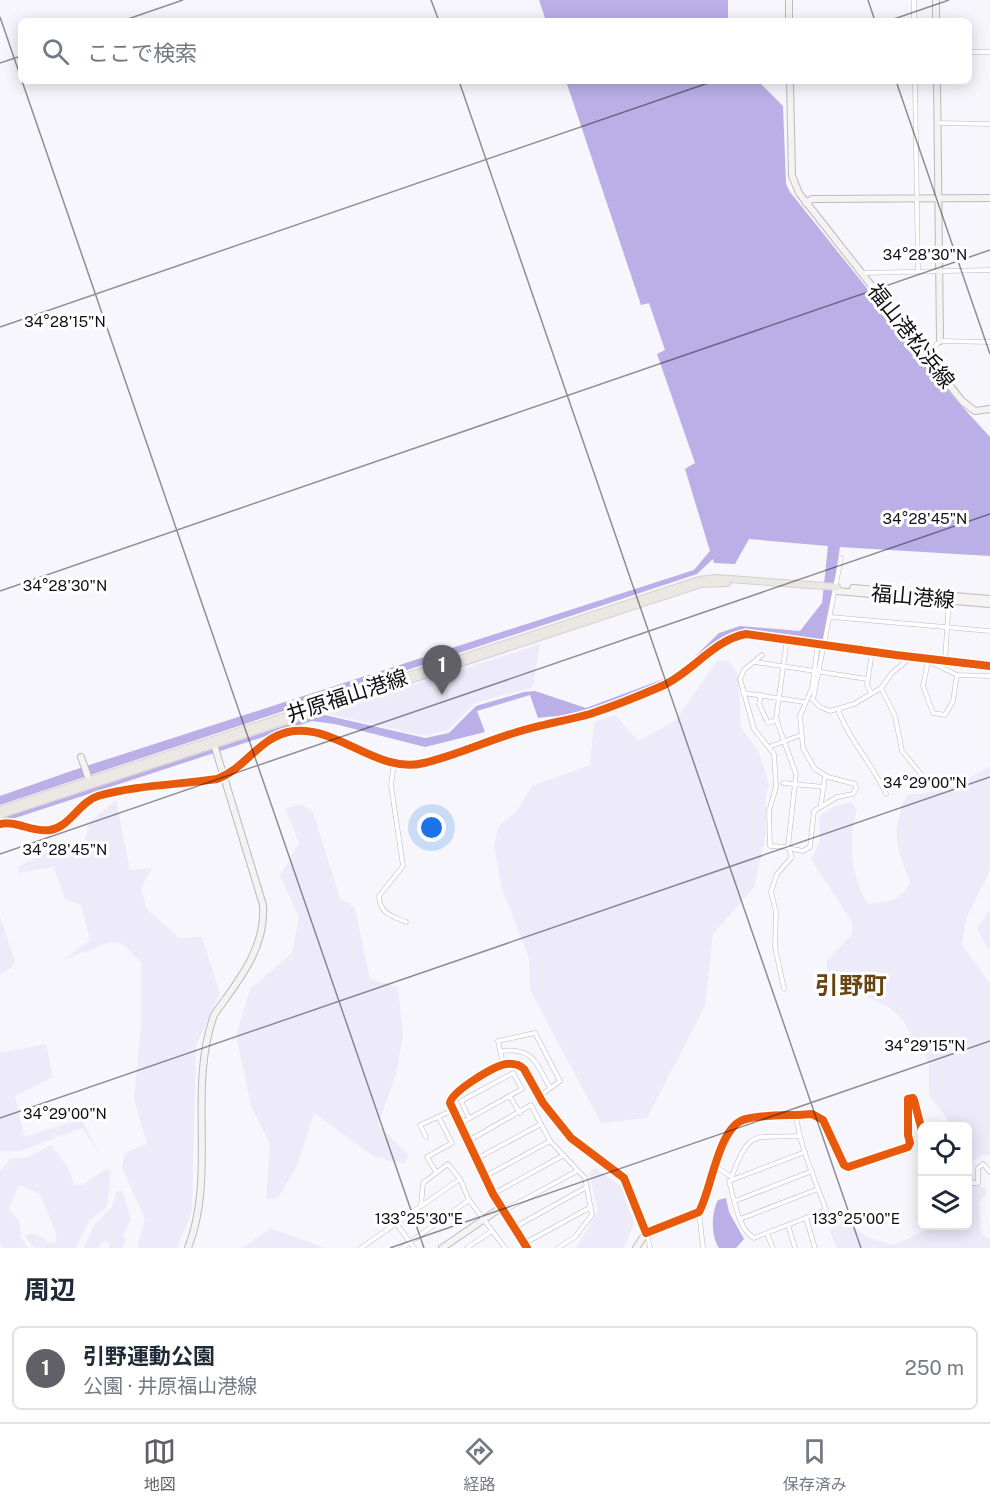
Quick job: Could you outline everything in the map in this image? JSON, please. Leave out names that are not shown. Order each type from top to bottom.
[{"type":"main road","name":"井原福山港線","points":[[0,815],[699,580],[716,578],[836,589]]},
{"type":"main road","name":"井原福山港線","points":[[0,810],[90,783]]},
{"type":"street","points":[[789,0],[789,18]]},
{"type":"street","points":[[914,0],[914,18]]},
{"type":"street","points":[[936,0],[936,18]]},
{"type":"street","points":[[972,52],[990,52]]},
{"type":"street","name":"福山港松浜線","points":[[790,84],[792,176],[806,203],[966,405],[975,411],[990,409]]},
{"type":"street","points":[[915,84],[918,270]]},
{"type":"street","points":[[937,84],[940,342]]},
{"type":"street","points":[[938,123],[990,124]]},
{"type":"street","points":[[806,203],[812,199],[990,198]]},
{"type":"street","points":[[862,273],[990,270]]},
{"type":"street","points":[[926,355],[940,342],[990,342]]},
{"type":"street","points":[[743,693],[804,702],[811,698],[831,617],[841,558]]},
{"type":"street","name":"福山港線","points":[[836,589],[949,600],[990,601]]},
{"type":"street","name":"福山港線","points":[[836,589],[990,601]]},
{"type":"street","points":[[945,660],[949,600]]},
{"type":"street","points":[[831,617],[990,631]]},
{"type":"street","points":[[0,824],[14,824],[39,830],[54,829],[95,797],[224,777],[266,741],[289,731],[316,733],[394,763],[424,763],[515,732],[592,713],[679,678],[720,644],[736,636],[756,634],[872,652],[990,666]]},
{"type":"street","points":[[784,989],[775,947],[776,912],[771,892],[777,874],[792,856],[788,847],[796,774],[777,720],[787,639]]},
{"type":"street","points":[[817,672],[818,644]]},
{"type":"street","points":[[871,693],[867,679],[872,652]]},
{"type":"street","points":[[762,656],[744,670],[740,679],[754,729],[774,754],[776,787],[769,810],[770,846],[803,851],[810,847],[814,811],[821,805],[853,794],[856,789],[855,784],[846,780],[837,781],[816,769],[803,748],[800,716],[804,702]]},
{"type":"street","points":[[811,698],[820,707],[830,711],[854,705],[881,688],[892,673],[911,657]]},
{"type":"street","points":[[926,659],[957,675],[990,676]]},
{"type":"street","points":[[926,659],[924,692],[933,713],[945,715],[950,710],[957,675]]},
{"type":"street","points":[[754,662],[867,679]]},
{"type":"street","points":[[881,688],[895,716],[902,751],[925,779]]},
{"type":"street","points":[[761,695],[759,704],[768,723],[777,720]]},
{"type":"street","points":[[838,709],[851,738],[875,769],[886,794]]},
{"type":"street","points":[[285,720],[289,731]]},
{"type":"street","points":[[769,747],[801,735]]},
{"type":"street","points":[[188,1248],[200,1203],[204,1057],[210,1028],[214,1015],[260,943],[265,923],[263,905],[213,742]]},
{"type":"street","points":[[82,761],[95,797]]},
{"type":"street","points":[[394,763],[391,785],[395,796],[403,866],[379,896],[379,906],[384,912],[406,922]]},
{"type":"street","points":[[821,805],[825,775]]},
{"type":"street","points":[[783,783],[796,782],[824,787]]},
{"type":"street","points":[[503,1064],[498,1041],[535,1033],[560,1081],[540,1096]]},
{"type":"street","points":[[501,1051],[515,1049],[529,1054],[550,1088]]},
{"type":"street","points":[[591,1208],[526,1246],[493,1194],[478,1158],[451,1111],[450,1103],[454,1093],[503,1064],[519,1065],[571,1138],[624,1178],[650,1248]]},
{"type":"street","points":[[490,1072],[496,1082]]},
{"type":"street","points":[[459,1124],[522,1089],[513,1072],[461,1101],[469,1118]]},
{"type":"street","points":[[510,1097],[520,1113]]},
{"type":"street","points":[[703,1248],[699,1212],[725,1137],[735,1123],[746,1119],[812,1114],[823,1120],[844,1165],[848,1167],[908,1147],[910,1143],[908,1099],[913,1098],[914,1100],[918,1122]]},
{"type":"street","points":[[468,1141],[531,1105],[550,1141],[585,1178],[591,1208],[592,1215],[582,1230],[558,1248]]},
{"type":"street","points":[[426,1137],[420,1125],[451,1111]]},
{"type":"street","points":[[796,1115],[804,1152],[826,1210],[754,1238],[748,1235],[740,1219],[729,1181],[733,1177],[746,1143],[750,1140],[756,1137],[799,1136]]},
{"type":"street","points":[[436,1172],[427,1157],[452,1143],[439,1118]]},
{"type":"street","points":[[478,1158],[541,1124]]},
{"type":"street","points":[[484,1177],[550,1141]]},
{"type":"street","points":[[716,1167],[733,1177],[804,1152]]},
{"type":"street","points":[[493,1194],[564,1155]]},
{"type":"street","points":[[421,1206],[423,1183],[448,1164],[459,1179],[469,1200],[505,1248]]},
{"type":"street","points":[[972,1183],[978,1183],[978,1168],[983,1164],[990,1172]]},
{"type":"street","points":[[442,1248],[503,1208],[577,1171]]},
{"type":"street","points":[[735,1201],[812,1171]]},
{"type":"street","points":[[361,1248],[459,1179]]},
{"type":"street","points":[[515,1227],[587,1187]]},
{"type":"street","points":[[740,1219],[818,1189]]},
{"type":"street","points":[[402,1248],[469,1200]]},
{"type":"street","points":[[636,1248],[646,1233],[699,1212]]},
{"type":"street","points":[[806,1218],[815,1248]]},
{"type":"street","points":[[396,1223],[414,1248]]},
{"type":"street","points":[[788,1225],[795,1248]]},
{"type":"street","points":[[467,1248],[492,1231]]},
{"type":"street","points":[[767,1234],[772,1248]]},
{"type":"shaded area","points":[[539,0],[728,0],[728,18],[545,18]]},
{"type":"shaded area","points":[[567,84],[761,84],[783,106],[786,184],[790,192],[957,401],[990,437],[990,556],[840,547],[824,642],[751,630],[739,633],[718,643],[680,673],[649,689],[612,703],[573,715],[538,718],[530,695],[477,711],[485,732],[425,747],[335,724],[312,721],[0,823],[0,819],[320,714],[425,738],[449,733],[476,706],[524,692],[535,691],[586,708],[666,678],[683,668],[719,633],[740,626],[800,631],[822,603],[828,546],[749,539],[735,564],[714,563],[713,559],[697,574],[0,805],[0,796],[77,769],[694,570],[710,551],[685,469],[695,463],[657,354],[665,350],[649,303],[641,305]]},
{"type":"shaded area","points":[[540,644],[533,687],[475,703],[448,730],[425,736],[325,713]]},
{"type":"shaded area","points":[[728,660],[738,674],[741,727],[759,752],[769,785],[766,795],[766,834],[754,887],[713,934],[705,1006],[647,1118],[601,1123],[530,990],[529,958],[501,886],[494,845],[499,826],[516,812],[532,786],[590,765],[594,722],[615,715],[638,741],[675,721],[717,661]]},
{"type":"shaded area","points":[[990,766],[990,870],[966,919],[962,944],[990,984],[990,1155],[982,1155],[972,1161],[972,1122],[948,1122],[929,1095],[929,1061],[900,1017],[883,1004],[831,988],[826,962],[852,934],[852,922],[811,859],[820,842],[819,816],[833,807],[851,802],[857,809],[852,833],[852,857],[861,891],[867,903],[893,900],[903,893],[910,882],[901,858],[897,838],[899,818],[907,794],[940,790],[970,778]]},
{"type":"shaded area","points":[[116,800],[130,870],[152,868],[141,888],[147,909],[179,938],[202,937],[220,994],[196,1045],[192,1211],[177,1248],[137,1248],[145,1220],[122,1167],[125,1153],[147,1144],[134,1099],[141,1024],[141,963],[123,944],[111,942],[63,960],[90,940],[81,905],[65,899],[54,867],[19,873],[18,867],[45,853],[69,858],[84,842],[90,822]]},
{"type":"shaded area","points":[[302,804],[313,812],[340,898],[355,908],[370,979],[398,987],[403,1035],[396,1075],[378,1125],[408,1154],[405,1164],[375,1157],[314,1113],[297,1165],[278,1198],[266,1199],[270,1144],[251,1106],[236,1036],[250,989],[292,953],[299,917],[280,876],[299,843],[285,809]]},
{"type":"shaded area","points":[[990,910],[990,948],[988,949],[977,928]]},
{"type":"shaded area","points":[[0,916],[15,962],[11,968],[0,974]]},
{"type":"shaded area","points":[[46,1044],[53,1077],[15,1096],[24,1137],[81,1119],[102,1157],[82,1128],[20,1151],[0,1151],[0,1053]]},
{"type":"shaded area","points":[[51,1145],[68,1167],[74,1184],[83,1185],[106,1169],[111,1171],[107,1206],[90,1220],[75,1248],[34,1248],[25,1236],[28,1234],[38,1235],[50,1243],[55,1243],[57,1235],[40,1194],[19,1185],[9,1209],[20,1222],[21,1237],[28,1248],[3,1248],[0,1244],[0,1171],[10,1159],[27,1157]]},
{"type":"shaded area","points":[[595,1168],[622,1187],[634,1223],[624,1248],[576,1248],[598,1211],[589,1173]]},
{"type":"shaded area","points":[[972,1176],[979,1186],[985,1188],[987,1193],[979,1203],[981,1234],[990,1239],[990,1248],[837,1248],[829,1229],[845,1222],[869,1238],[894,1245],[926,1230],[972,1230]]},
{"type":"shaded area","points":[[122,1190],[131,1219],[123,1236],[126,1239],[123,1248],[109,1248],[110,1242],[102,1242],[98,1248],[84,1248],[94,1225],[112,1207],[117,1191]]},
{"type":"shaded area","points":[[726,1198],[729,1212],[744,1239],[736,1248],[719,1248],[714,1237],[714,1211],[718,1200]]},
{"type":"shaded area","points":[[271,1228],[325,1248],[242,1248]]},
{"type":"cycle path","points":[[0,824],[50,830],[69,820],[85,803],[98,796],[142,787],[217,779],[236,768],[268,741],[288,732],[305,731],[322,734],[389,762],[406,765],[424,763],[523,730],[590,714],[635,697],[673,680],[713,649],[734,637],[746,634],[990,666]]},
{"type":"cycle path","points":[[527,1248],[493,1194],[450,1103],[458,1092],[474,1080],[506,1064],[516,1064],[524,1069],[543,1103],[571,1138],[624,1178],[646,1233],[699,1212],[722,1145],[736,1124],[746,1119],[812,1114],[823,1120],[844,1165],[848,1167],[908,1147],[910,1143],[908,1099],[913,1098],[920,1122]]},
{"type":"place","name":"引野運動公園","points":[[442,695]]},
{"type":"district","name":"引野町","points":[[851,986]]}]
